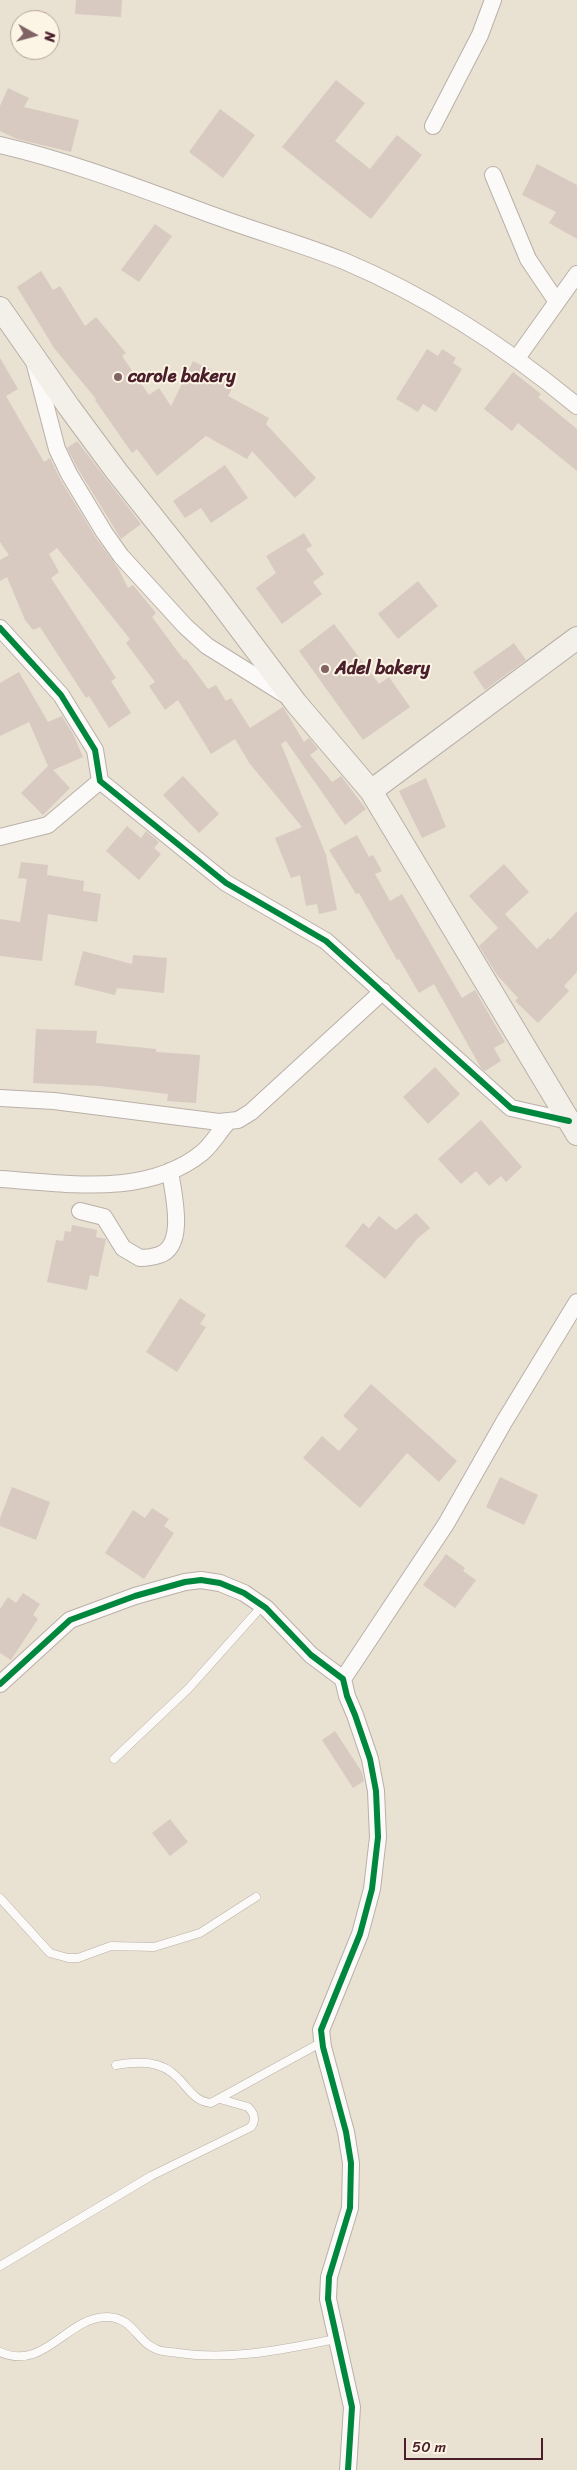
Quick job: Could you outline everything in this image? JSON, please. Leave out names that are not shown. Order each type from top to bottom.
[{"type":"main road","points":[[0,308],[117,472],[214,594],[296,703],[371,791],[573,1127]]},
{"type":"main road","points":[[371,791],[577,638]]},
{"type":"street","points":[[433,126],[480,35],[493,0]]},
{"type":"street","points":[[0,145],[68,162],[343,261],[402,288],[475,330],[517,358],[577,406]]},
{"type":"street","points":[[493,175],[528,259],[557,302]]},
{"type":"street","points":[[517,358],[577,274]]},
{"type":"street","points":[[34,356],[57,449],[98,524],[121,556],[185,626],[207,646],[296,703]]},
{"type":"street","points":[[0,628],[61,695],[95,750],[100,781],[226,883],[326,941],[511,1108],[573,1127]]},
{"type":"street","points":[[0,837],[48,825],[100,781]]},
{"type":"street","points":[[0,1098],[54,1101],[227,1123],[238,1120],[251,1112],[383,991]]},
{"type":"street","points":[[0,1179],[97,1184],[136,1181],[170,1172],[204,1151],[227,1123]]},
{"type":"street","points":[[80,1211],[104,1217],[123,1248],[140,1258],[161,1255],[174,1241],[176,1218],[170,1172]]},
{"type":"street","points":[[343,1679],[446,1524],[504,1422],[577,1302]]},
{"type":"street","points":[[0,1684],[70,1620],[135,1596],[185,1582],[201,1580],[220,1583],[236,1589],[263,1606],[280,1620],[311,1655],[343,1679],[346,1696],[355,1715],[370,1759],[376,1791],[378,1837],[373,1882],[360,1934],[321,2030],[322,2042],[346,2132],[351,2163],[350,2208],[329,2277],[328,2299],[352,2408],[348,2470]]},
{"type":"lane","points":[[114,1759],[188,1689],[263,1606]]},
{"type":"lane","points":[[0,1898],[50,1953],[68,1958],[78,1958],[111,1946],[154,1947],[200,1933],[256,1897]]},
{"type":"lane","points":[[116,2065],[134,2062],[163,2067],[177,2077],[194,2097],[202,2102],[210,2103],[322,2042]]},
{"type":"lane","points":[[0,2266],[151,2176],[251,2128],[254,2116],[248,2107],[220,2099]]},
{"type":"lane","points":[[0,2352],[13,2357],[32,2355],[47,2348],[83,2324],[96,2318],[108,2317],[135,2329],[144,2343],[156,2350],[194,2355],[271,2352],[336,2339]]},
{"type":"building","points":[[76,0],[122,0],[121,17],[75,14]]},
{"type":"building","points":[[336,80],[365,103],[335,141],[370,169],[397,135],[422,155],[371,219],[282,147]]},
{"type":"building","points":[[8,88],[29,98],[24,107],[79,120],[71,152],[17,139],[0,131],[0,106]]},
{"type":"building","points":[[220,109],[255,135],[223,178],[189,152]]},
{"type":"building","points":[[537,164],[577,185],[577,239],[549,223],[556,212],[522,195]]},
{"type":"building","points":[[155,224],[172,236],[139,282],[121,270]]},
{"type":"building","points":[[41,271],[53,290],[60,286],[85,326],[96,317],[126,353],[122,356],[149,395],[159,388],[171,406],[193,361],[235,382],[228,396],[269,418],[266,424],[316,478],[295,498],[252,451],[247,459],[206,436],[157,476],[137,449],[132,453],[96,399],[54,348],[17,287]]},
{"type":"building","points":[[427,349],[438,356],[442,349],[456,358],[453,363],[462,369],[436,412],[423,404],[418,412],[396,399]]},
{"type":"building","points":[[0,358],[18,389],[6,396],[44,462],[50,458],[60,479],[96,538],[118,568],[128,588],[133,585],[156,613],[152,617],[184,660],[186,659],[208,689],[216,685],[226,701],[231,698],[250,728],[283,707],[304,742],[309,738],[318,749],[310,755],[332,782],[341,776],[366,809],[345,825],[286,741],[281,744],[326,855],[337,910],[319,914],[317,904],[306,906],[300,875],[291,878],[275,838],[302,827],[250,764],[235,739],[211,754],[178,700],[165,710],[149,686],[155,682],[126,643],[130,639],[57,548],[49,554],[59,572],[51,578],[116,678],[111,681],[131,713],[109,728],[89,696],[86,698],[40,627],[33,630],[25,620],[7,577],[0,581],[0,560],[9,555],[0,542]]},
{"type":"building","points":[[513,372],[541,394],[538,397],[577,429],[577,471],[518,423],[512,431],[484,409]]},
{"type":"building","points":[[77,441],[141,524],[121,539],[67,448]]},
{"type":"building","points":[[225,465],[248,498],[211,523],[201,508],[185,518],[173,501]]},
{"type":"building","points":[[304,533],[312,546],[306,549],[324,574],[313,582],[322,594],[282,624],[256,588],[276,573],[266,556]]},
{"type":"building","points":[[418,581],[438,606],[398,639],[378,614]]},
{"type":"building","points":[[334,624],[379,684],[389,677],[410,707],[363,740],[299,651]]},
{"type":"building","points":[[514,643],[526,660],[485,690],[473,672]]},
{"type":"building","points":[[19,672],[48,722],[62,716],[73,734],[83,757],[53,770],[70,788],[43,815],[21,793],[48,766],[29,722],[0,736],[0,683]]},
{"type":"building","points":[[183,776],[219,814],[199,833],[163,795]]},
{"type":"building","points":[[426,778],[446,827],[422,838],[399,791]]},
{"type":"building","points":[[127,826],[141,838],[146,831],[159,842],[154,848],[161,854],[139,880],[106,851]]},
{"type":"building","points":[[357,835],[369,857],[373,855],[382,871],[375,874],[390,901],[402,894],[462,998],[475,990],[505,1042],[494,1048],[501,1061],[485,1071],[481,1068],[434,984],[419,993],[399,959],[397,960],[359,893],[356,894],[329,850]]},
{"type":"building","points":[[21,862],[48,865],[47,875],[84,881],[83,891],[101,894],[97,922],[48,914],[42,961],[0,956],[0,919],[20,922],[27,879],[18,878]]},
{"type":"building","points":[[504,864],[529,892],[505,914],[537,949],[548,938],[550,940],[577,911],[577,972],[564,986],[569,991],[538,1023],[515,1001],[518,998],[497,975],[479,946],[498,928],[469,896]]},
{"type":"building","points":[[83,951],[132,964],[133,955],[167,958],[164,993],[117,988],[115,995],[74,985]]},
{"type":"building","points":[[36,1029],[97,1031],[96,1043],[156,1049],[156,1052],[200,1055],[196,1103],[167,1101],[168,1094],[100,1086],[33,1083]]},
{"type":"building","points":[[435,1067],[460,1094],[428,1124],[403,1097]]},
{"type":"building","points":[[481,1120],[522,1167],[506,1182],[501,1176],[489,1186],[476,1171],[461,1184],[438,1159]]},
{"type":"building","points":[[416,1213],[430,1228],[417,1239],[385,1279],[345,1246],[363,1223],[369,1228],[379,1216],[396,1230]]},
{"type":"building","points":[[72,1225],[97,1230],[96,1237],[106,1239],[98,1277],[90,1275],[87,1290],[47,1282],[56,1240],[63,1241],[65,1231],[71,1232]]},
{"type":"building","points":[[180,1298],[206,1315],[200,1324],[206,1327],[177,1372],[146,1352]]},
{"type":"building","points":[[371,1384],[457,1461],[439,1482],[407,1453],[360,1508],[303,1458],[322,1436],[339,1451],[358,1429],[343,1416]]},
{"type":"building","points":[[500,1477],[538,1495],[524,1525],[486,1507]]},
{"type":"building","points":[[12,1487],[50,1502],[36,1540],[0,1526],[0,1518]]},
{"type":"building","points":[[152,1508],[169,1519],[164,1526],[174,1533],[144,1579],[105,1553],[133,1510],[145,1518]]},
{"type":"building","points":[[446,1554],[465,1568],[463,1571],[476,1580],[455,1608],[423,1585]]},
{"type":"building","points":[[23,1593],[40,1604],[33,1615],[38,1619],[11,1660],[0,1653],[0,1609],[8,1597],[16,1603]]},
{"type":"building","points":[[335,1731],[362,1772],[364,1781],[353,1788],[322,1740]]},
{"type":"building","points":[[170,1819],[188,1842],[170,1856],[152,1833]]},
{"type":"cycle path","points":[[0,628],[61,695],[95,750],[100,781],[226,883],[326,941],[511,1108],[569,1121]]},
{"type":"cycle path","points":[[0,1684],[70,1620],[135,1596],[185,1582],[201,1580],[220,1583],[244,1593],[266,1608],[311,1655],[343,1679],[347,1696],[370,1759],[376,1791],[378,1837],[372,1889],[360,1934],[321,2030],[323,2047],[346,2132],[351,2163],[350,2208],[329,2277],[328,2299],[352,2407],[348,2470]]},
{"type":"place","name":"carole bakery","points":[[118,377]]},
{"type":"place","name":"Adel bakery","points":[[325,669]]}]
